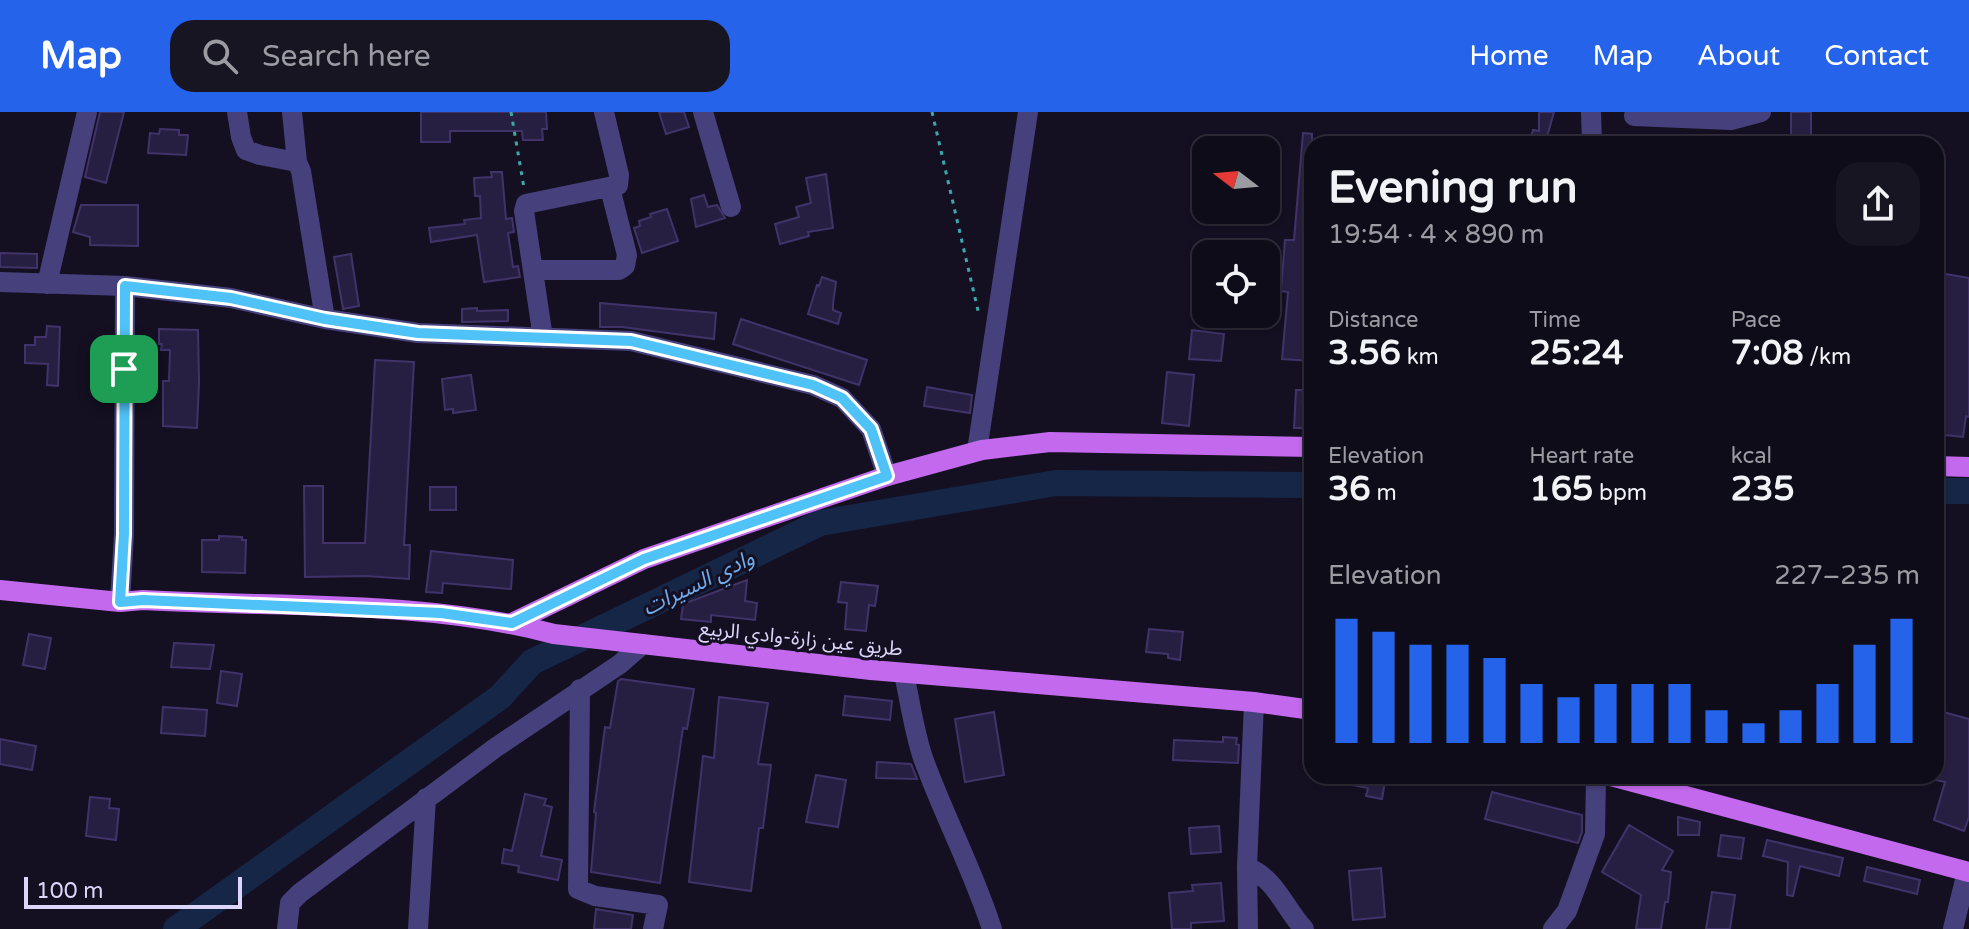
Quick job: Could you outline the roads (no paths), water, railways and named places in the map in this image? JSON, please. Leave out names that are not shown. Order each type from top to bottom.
[{"type":"main road","points":[[512,623],[644,559],[887,476],[977,451],[1050,442],[1304,447]]},
{"type":"main road","points":[[1944,466],[1969,467]]},
{"type":"main road","name":"طريق عين زارة-وادي الربيع","points":[[0,590],[120,602],[143,600],[441,613],[512,623],[554,634],[904,674],[1254,702],[1304,709]]},
{"type":"main road","points":[[1641,784],[1968,872]]},
{"type":"street","points":[[47,284],[87,112]]},
{"type":"street","points":[[237,112],[246,150],[297,162]]},
{"type":"street","points":[[292,112],[297,162],[325,319]]},
{"type":"street","points":[[543,338],[524,211],[526,204],[618,185],[619,175],[604,112]]},
{"type":"street","points":[[703,112],[731,207]]},
{"type":"street","points":[[977,451],[1028,112]]},
{"type":"street","points":[[1591,112],[1592,136]]},
{"type":"street","points":[[1634,116],[1731,120],[1761,112]]},
{"type":"street","points":[[534,270],[619,270],[625,266],[627,255],[610,188]]},
{"type":"street","points":[[0,282],[125,286],[231,298],[325,319],[418,333],[631,341],[813,385],[842,398],[871,429],[887,476]]},
{"type":"street","points":[[120,602],[124,534],[125,286]]},
{"type":"street","points":[[287,929],[293,899],[426,798],[620,664],[643,644]]},
{"type":"street","points":[[904,674],[922,755],[949,824],[980,890],[992,929]]},
{"type":"street","points":[[580,689],[578,889],[595,896],[658,905],[653,929]]},
{"type":"street","points":[[1248,929],[1247,867],[1254,702]]},
{"type":"street","points":[[1553,929],[1567,911],[1595,834],[1596,784]]},
{"type":"street","points":[[418,929],[426,798]]},
{"type":"street","points":[[1247,867],[1270,881],[1304,929]]},
{"type":"street","points":[[1953,929],[1968,872]]},
{"type":"waterway","name":"وادي السيرات","points":[[176,929],[500,697],[532,662],[820,523],[1056,483],[1304,485]]},
{"type":"waterway","name":"وادي السيرات","points":[[1944,491],[1969,491]]}]
